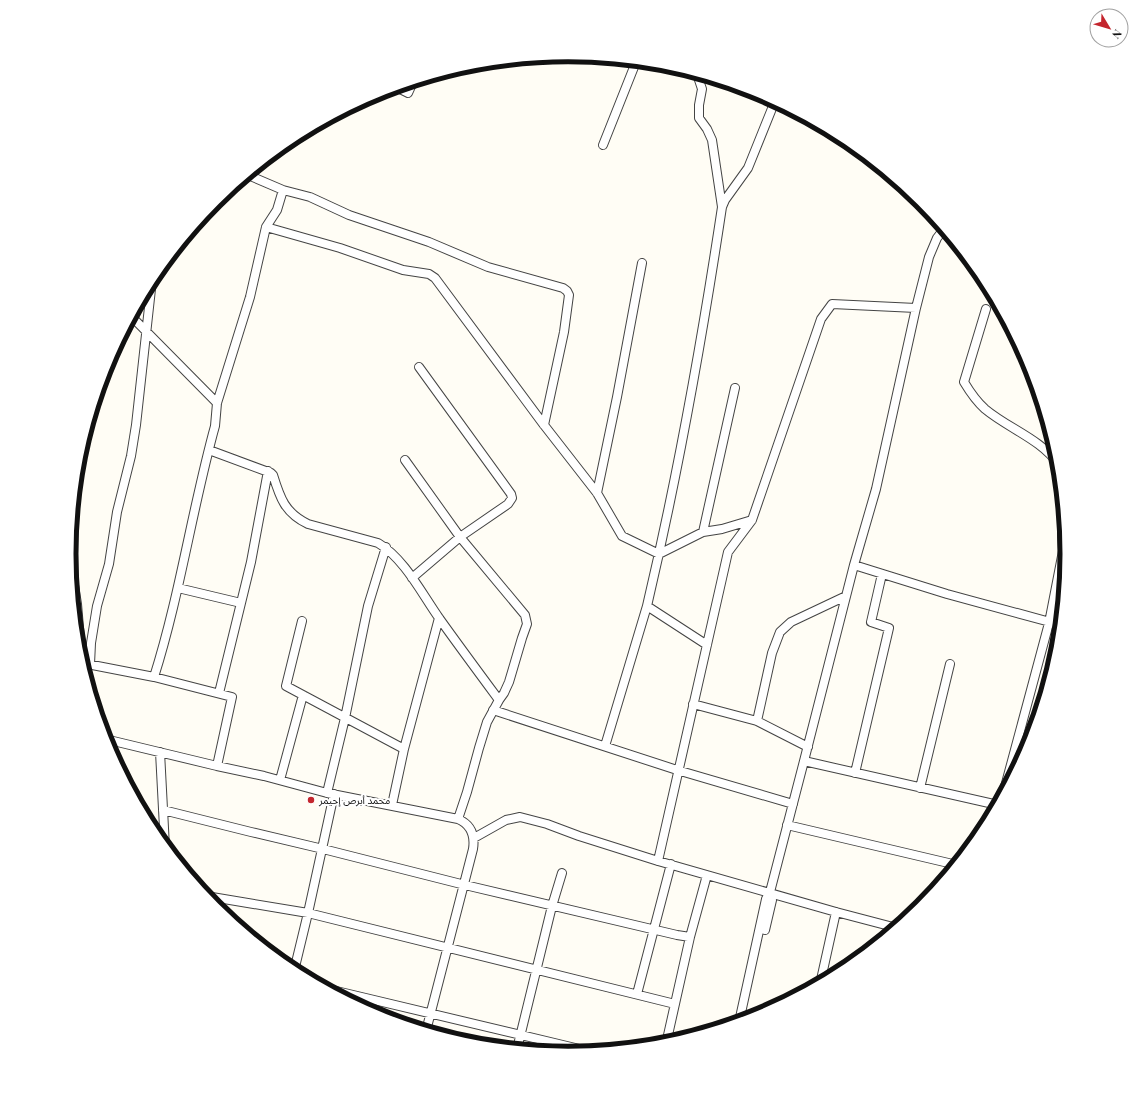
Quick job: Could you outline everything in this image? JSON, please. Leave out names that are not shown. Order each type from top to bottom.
[{"type":"street","points":[[603,145],[634,66]]},
{"type":"street","points":[[605,746],[647,606],[659,554],[689,403],[722,206],[712,140],[699,118],[699,105],[702,89],[699,80]]},
{"type":"street","points":[[403,91],[408,93],[410,88]]},
{"type":"street","points":[[722,206],[748,168],[773,107]]},
{"type":"street","points":[[253,177],[283,190],[310,197],[350,215],[429,242],[488,266],[563,288],[567,291],[569,295],[564,332],[544,425]]},
{"type":"street","points":[[154,677],[164,647],[178,588],[215,426],[217,403],[250,297],[266,227],[277,210],[283,190]]},
{"type":"street","points":[[266,227],[340,248],[403,270],[429,274],[435,278],[544,425],[597,493],[622,536],[659,554]]},
{"type":"street","points":[[740,1016],[766,899],[770,892],[854,565],[876,489],[916,308],[929,257],[941,232]]},
{"type":"street","points":[[597,493],[618,397],[642,263]]},
{"type":"street","points":[[87,659],[97,606],[109,564],[117,512],[131,456],[137,418],[150,295]]},
{"type":"street","points":[[658,861],[677,770],[728,552],[752,520],[821,319],[832,304],[916,308]]},
{"type":"street","points":[[986,309],[964,382],[975,399],[986,409],[1003,422],[1042,446],[1051,454]]},
{"type":"street","points":[[136,321],[217,403]]},
{"type":"street","points":[[412,578],[460,537],[508,504],[512,498],[511,494],[419,367]]},
{"type":"street","points":[[703,532],[735,388]]},
{"type":"street","points":[[209,450],[268,471],[273,475],[282,502],[302,521],[308,524],[378,543],[386,547],[412,578],[439,618],[499,700]]},
{"type":"street","points":[[405,460],[460,537],[525,615],[527,621],[509,682],[487,722],[468,792],[458,819]]},
{"type":"street","points":[[219,693],[241,603],[268,471]]},
{"type":"street","points":[[659,554],[703,532],[722,529],[752,520]]},
{"type":"street","points":[[296,964],[323,849],[331,807],[330,793],[368,606],[386,547]]},
{"type":"street","points":[[854,565],[947,594],[1056,624]]},
{"type":"street","points":[[1008,776],[1049,622],[1060,572]]},
{"type":"street","points":[[855,773],[889,628],[871,622],[882,574]]},
{"type":"street","points":[[178,588],[241,603]]},
{"type":"street","points":[[756,721],[774,648],[780,632],[790,622],[846,596]]},
{"type":"street","points":[[647,606],[707,644]]},
{"type":"street","points":[[392,805],[404,749],[439,618]]},
{"type":"street","points":[[302,621],[286,686],[404,749]]},
{"type":"street","points":[[88,664],[154,677],[232,697],[216,766]]},
{"type":"street","points":[[920,788],[950,664]]},
{"type":"street","points":[[280,780],[303,695]]},
{"type":"street","points":[[693,704],[756,721],[808,747]]},
{"type":"street","points":[[493,710],[677,770],[793,804]]},
{"type":"street","points":[[112,740],[330,793],[458,819],[464,822],[472,831],[474,838],[473,849],[465,885],[427,1026]]},
{"type":"street","points":[[160,752],[164,835]]},
{"type":"street","points":[[804,761],[993,804]]},
{"type":"street","points":[[163,810],[552,906],[690,937]]},
{"type":"street","points":[[474,838],[506,820],[520,816],[658,861],[891,926]]},
{"type":"street","points":[[787,826],[951,864]]},
{"type":"street","points":[[637,994],[671,864]]},
{"type":"street","points":[[518,1044],[536,968],[562,873]]},
{"type":"street","points":[[667,1037],[690,937],[707,875]]},
{"type":"street","points":[[746,1014],[772,900],[770,892]]},
{"type":"street","points":[[215,897],[308,913],[536,968],[675,1004]]},
{"type":"street","points":[[822,977],[836,912]]},
{"type":"street","points":[[346,993],[569,1047]]},
{"type":"place","name":"محمد أبرص إحيمر","points":[[311,800]]}]
